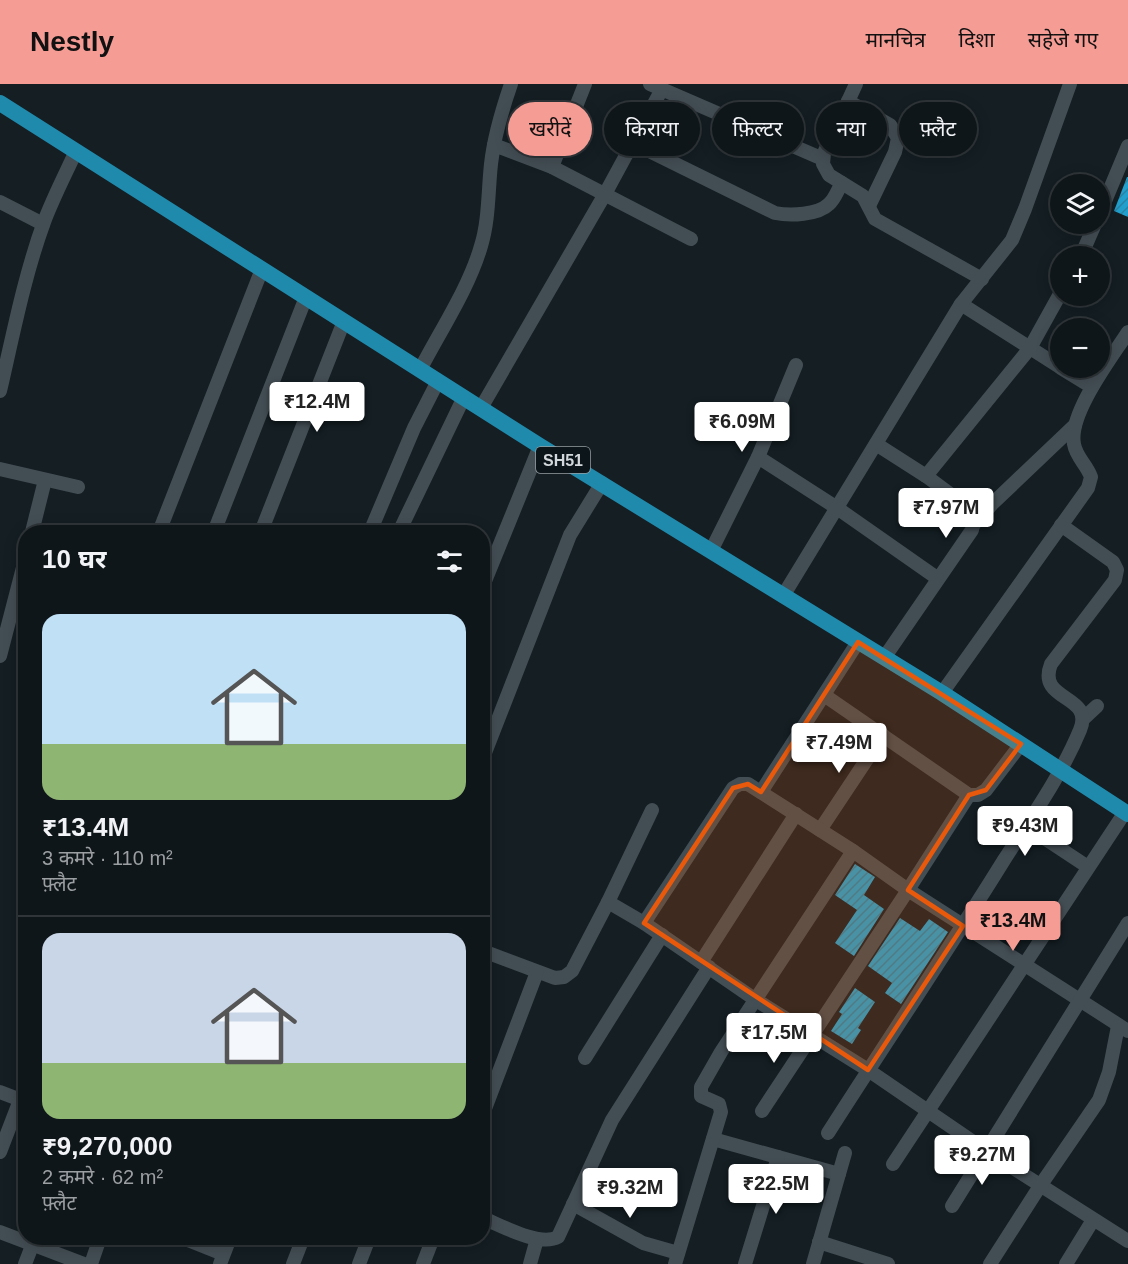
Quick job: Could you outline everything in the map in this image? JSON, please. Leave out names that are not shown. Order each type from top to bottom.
[{"type":"main road","name":"SH51","points":[[1,106],[76,151],[540,446],[942,693],[1126,813]]},
{"type":"street","points":[[420,370],[472,270],[481,245],[488,209],[494,145],[511,84]]},
{"type":"street","points":[[552,167],[585,84]]},
{"type":"street","points":[[856,84],[823,159],[829,175],[863,196],[874,219],[982,279]]},
{"type":"street","points":[[783,596],[961,304],[1012,240],[1070,84]]},
{"type":"street","points":[[650,102],[656,87],[823,159]]},
{"type":"street","points":[[848,101],[890,125],[898,138],[895,152],[868,206]]},
{"type":"street","points":[[494,145],[552,167],[691,238]]},
{"type":"street","points":[[1110,189],[1128,146]]},
{"type":"street","points":[[0,391],[4,352],[20,306],[43,224],[76,151]]},
{"type":"street","points":[[481,408],[626,156]]},
{"type":"street","points":[[659,156],[775,213],[792,214],[825,207],[842,183]]},
{"type":"street","points":[[0,202],[43,224]]},
{"type":"street","points":[[162,525],[262,269]]},
{"type":"street","points":[[217,525],[306,297]]},
{"type":"street","points":[[961,304],[1050,360]]},
{"type":"street","points":[[926,476],[1030,348],[1053,306]]},
{"type":"street","points":[[264,525],[344,321]]},
{"type":"street","points":[[942,693],[1090,483],[1089,473],[1074,447],[1075,425],[1092,387],[1128,332]]},
{"type":"street","points":[[711,551],[758,457],[796,365]]},
{"type":"street","points":[[1078,378],[1092,387]]},
{"type":"street","points":[[373,525],[420,414],[438,381]]},
{"type":"street","points":[[402,525],[464,398]]},
{"type":"street","points":[[884,658],[974,524],[1075,425]]},
{"type":"street","points":[[876,444],[926,476],[969,508],[973,514],[974,524]]},
{"type":"street","points":[[490,569],[540,446]]},
{"type":"street","points":[[758,457],[837,508],[937,578]]},
{"type":"street","points":[[0,469],[78,487]]},
{"type":"street","points":[[34,525],[45,480]]},
{"type":"street","points":[[490,740],[570,535],[602,483]]},
{"type":"street","points":[[828,1133],[1026,826],[1060,771],[1082,728],[1081,712],[1076,705],[1054,689],[1048,681],[1048,673],[1051,664],[1123,570],[1061,525]]},
{"type":"street","points":[[0,654],[18,586]]},
{"type":"street","points":[[761,792],[858,642]]},
{"type":"street","points":[[824,694],[969,795],[978,795],[986,790],[1021,744]]},
{"type":"street","points":[[1083,719],[1097,706]]},
{"type":"street","points":[[820,830],[883,735]]},
{"type":"street","points":[[644,923],[733,788],[740,784],[748,784],[1124,1029],[1099,1100],[990,1264]]},
{"type":"street","points":[[762,1111],[969,795]]},
{"type":"street","points":[[490,954],[555,978],[564,977],[572,971],[652,810]]},
{"type":"street","points":[[893,1164],[1024,963],[1126,813]]},
{"type":"street","points":[[490,1221],[537,1239],[551,1242],[558,1237],[612,1120],[796,814]]},
{"type":"street","points":[[1026,826],[1088,867]]},
{"type":"street","points":[[573,1204],[677,1259],[721,1107],[701,1096],[701,1087],[721,1052],[853,851]]},
{"type":"street","points":[[608,902],[644,923],[756,1000],[868,1070],[985,1150],[1126,1240]]},
{"type":"street","points":[[952,1206],[1128,923]]},
{"type":"street","points":[[585,1058],[662,935]]},
{"type":"street","points":[[490,1095],[537,972]]},
{"type":"street","points":[[0,1092],[18,1099]]},
{"type":"street","points":[[0,1152],[18,1112]]},
{"type":"street","points":[[713,1139],[839,1174]]},
{"type":"street","points":[[813,1264],[845,1153]]},
{"type":"street","points":[[745,1264],[778,1157]]},
{"type":"street","points":[[1066,1264],[1099,1223]]},
{"type":"street","points":[[0,1232],[18,1237]]},
{"type":"street","points":[[530,1264],[537,1239]]},
{"type":"street","points":[[819,1242],[888,1264]]},
{"type":"street","points":[[25,1264],[32,1245]]},
{"type":"street","points":[[42,1245],[84,1264]]},
{"type":"street","points":[[91,1264],[98,1245]]},
{"type":"street","points":[[196,1245],[221,1259],[227,1245]]},
{"type":"street","points":[[293,1264],[300,1245]]},
{"type":"street","points":[[359,1264],[366,1245]]},
{"type":"street","points":[[423,1264],[430,1245]]},
{"type":"highlighted area","points":[[858,642],[1021,744],[986,790],[969,795],[908,890],[963,926],[868,1070],[644,923],[733,788],[748,784],[761,792]]},
{"type":"building","points":[[1128,177],[1128,217],[1114,211]]},
{"type":"building","points":[[855,864],[875,877],[864,895],[884,909],[854,956],[835,943],[857,910],[835,895]]},
{"type":"building","points":[[900,918],[920,931],[929,919],[948,932],[901,1004],[885,993],[892,983],[868,966]]},
{"type":"building","points":[[855,988],[875,1002],[858,1028],[861,1030],[852,1044],[831,1031],[842,1014],[839,1012]]}]
